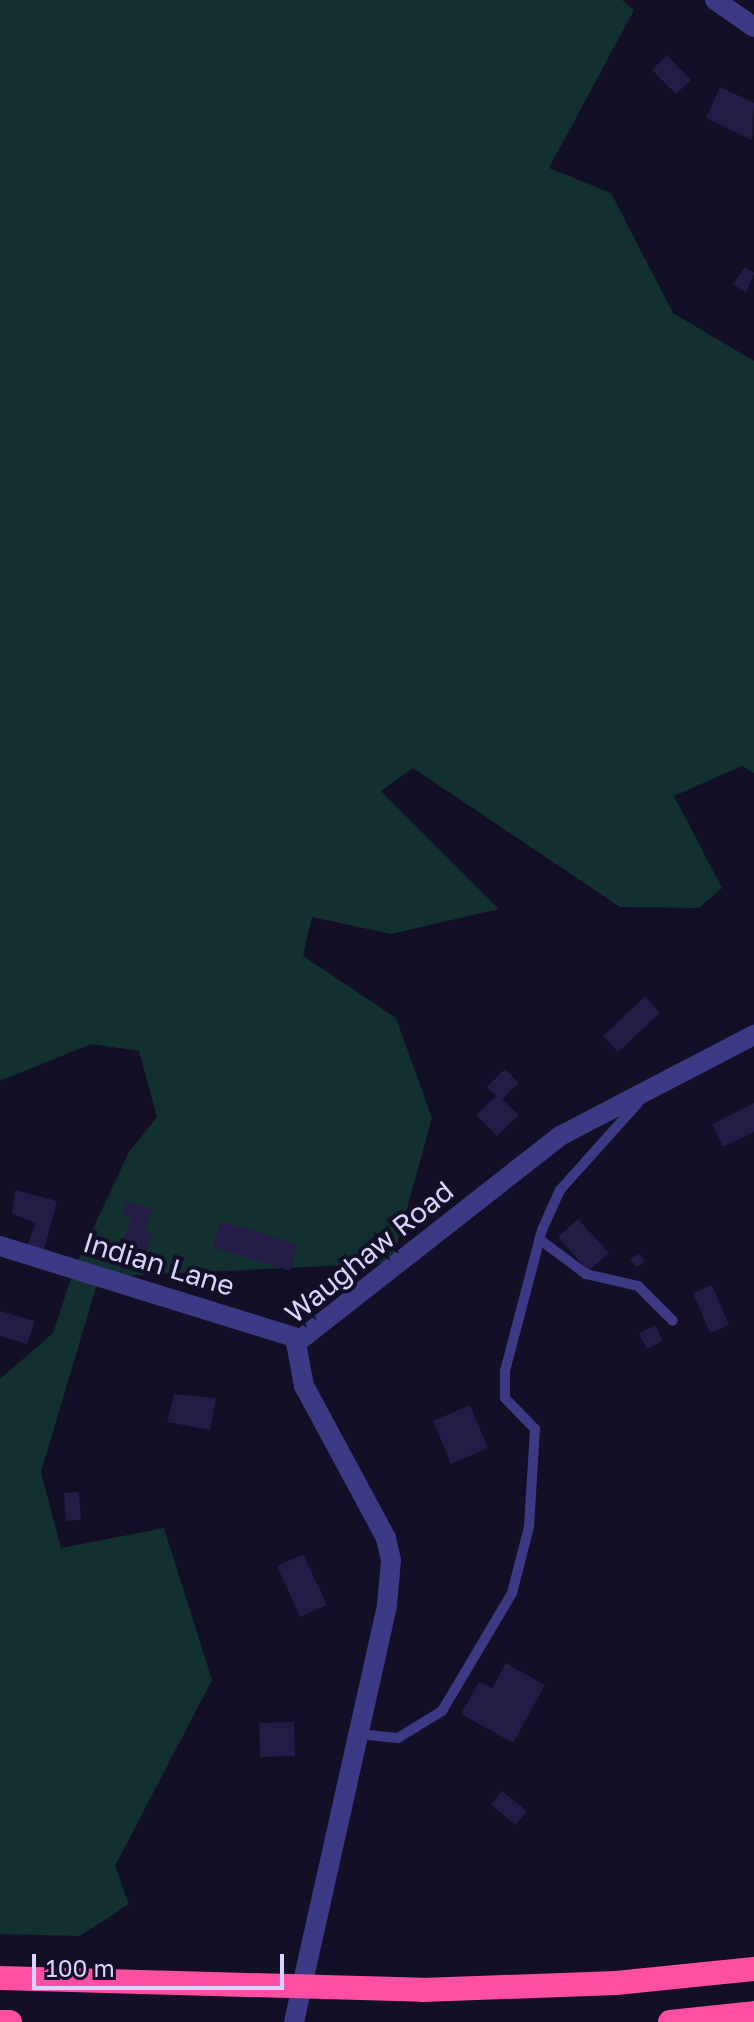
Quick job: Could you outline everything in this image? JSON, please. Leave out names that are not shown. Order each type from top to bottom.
[{"type":"highway","points":[[0,1978],[436,1990],[616,1983],[754,1969]]},
{"type":"highway","points":[[670,2022],[754,2013]]},
{"type":"highway","points":[[0,2022],[10,2022]]},
{"type":"street","points":[[715,0],[754,27]]},
{"type":"street","name":"Waughaw Road","points":[[294,2022],[387,1605],[391,1560],[386,1538],[304,1386],[296,1358],[300,1339],[560,1136],[754,1035]]},
{"type":"street","name":"Indian Lane","points":[[0,1246],[300,1339]]},
{"type":"lane","points":[[356,1734],[398,1738],[442,1711],[512,1593],[529,1527],[535,1429],[508,1402],[502,1382],[539,1239],[560,1190],[578,1165],[661,1082]]},
{"type":"lane","points":[[539,1239],[586,1274],[638,1286],[673,1321]]},
{"type":"green space","points":[[0,0],[622,0],[634,10],[549,168],[611,193],[673,313],[754,361],[754,773],[742,766],[674,796],[722,888],[699,908],[620,907],[413,768],[381,791],[499,909],[391,934],[312,917],[303,956],[396,1018],[432,1118],[392,1263],[99,1277],[41,1472],[61,1548],[164,1528],[212,1680],[115,1866],[129,1904],[80,1936],[0,1934],[0,1379],[53,1333],[74,1269],[129,1152],[157,1117],[139,1051],[91,1044],[0,1081]]},
{"type":"building","points":[[667,55],[691,80],[676,94],[652,70]]},
{"type":"building","points":[[720,87],[754,103],[752,140],[706,118]]},
{"type":"building","points":[[745,267],[754,273],[746,293],[733,284]]},
{"type":"building","points":[[645,996],[660,1013],[618,1052],[603,1036]]},
{"type":"building","points":[[505,1069],[519,1083],[502,1099],[519,1115],[497,1136],[476,1115],[496,1096],[487,1087]]},
{"type":"building","points":[[754,1103],[754,1132],[723,1147],[712,1124]]},
{"type":"building","points":[[15,1190],[57,1201],[44,1250],[27,1245],[36,1223],[12,1214]]},
{"type":"building","points":[[127,1202],[153,1209],[144,1230],[153,1232],[145,1256],[139,1254],[135,1266],[113,1260],[132,1219],[123,1216]]},
{"type":"building","points":[[578,1219],[609,1253],[588,1271],[558,1237]]},
{"type":"building","points":[[221,1221],[298,1245],[290,1271],[213,1247]]},
{"type":"building","points":[[640,1254],[645,1262],[636,1267],[630,1259]]},
{"type":"building","points":[[712,1285],[729,1325],[710,1333],[693,1293]]},
{"type":"building","points":[[0,1311],[35,1321],[27,1344],[0,1336]]},
{"type":"building","points":[[655,1325],[663,1341],[647,1349],[639,1334]]},
{"type":"building","points":[[174,1394],[216,1398],[210,1430],[167,1422]]},
{"type":"building","points":[[470,1405],[488,1448],[451,1464],[433,1421]]},
{"type":"building","points":[[79,1492],[81,1520],[66,1521],[64,1493]]},
{"type":"building","points":[[303,1554],[327,1605],[300,1617],[277,1566]]},
{"type":"building","points":[[506,1663],[545,1685],[513,1743],[461,1714],[479,1682],[492,1688]]},
{"type":"building","points":[[294,1722],[295,1756],[260,1757],[259,1723]]},
{"type":"building","points":[[502,1791],[527,1811],[516,1825],[491,1805]]}]
